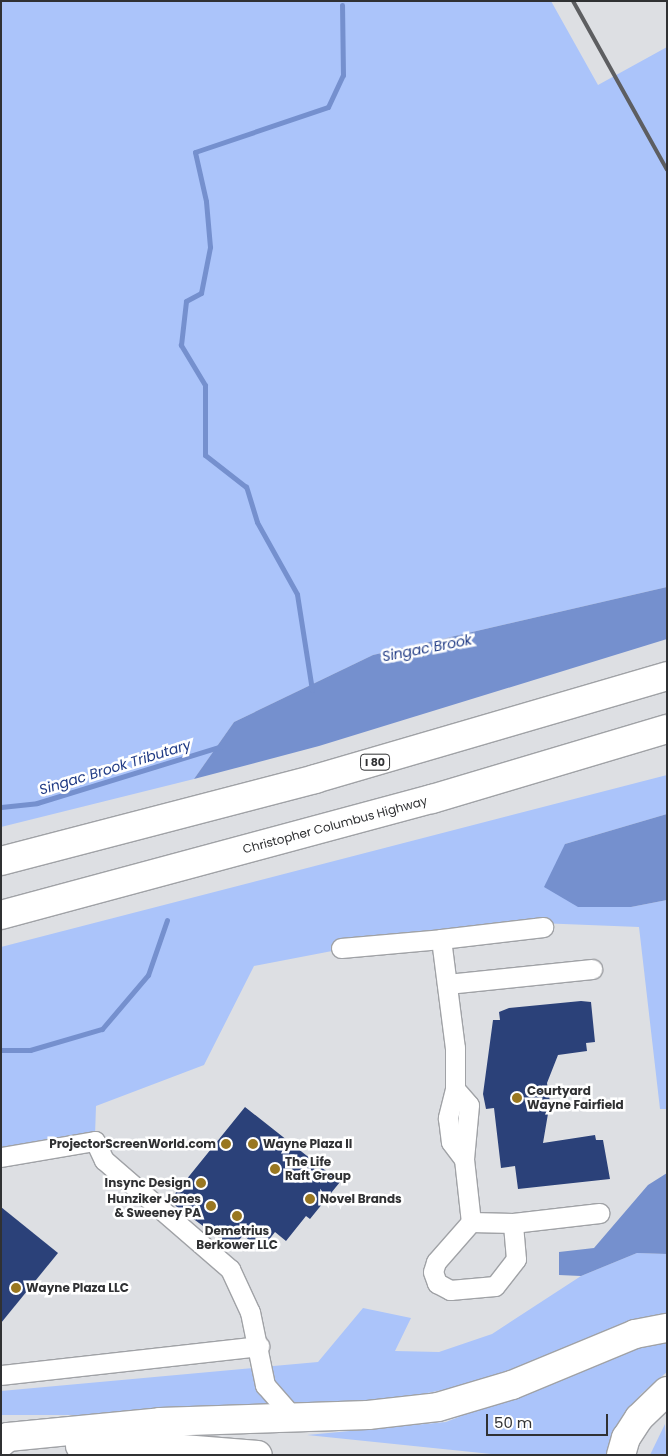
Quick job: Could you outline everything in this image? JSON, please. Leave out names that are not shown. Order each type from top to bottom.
[{"type":"highway","name":"I 80","points":[[1,861],[315,779],[667,676]]},
{"type":"highway","name":"Christopher Columbus Highway","points":[[1,915],[432,799],[667,729]]},
{"type":"highway","points":[[432,799],[667,748]]},
{"type":"highway","points":[[1,1443],[8,1437],[160,1422],[394,1413],[460,1402],[512,1385],[618,1340],[667,1328]]},
{"type":"highway","points":[[622,1455],[626,1438],[639,1418],[667,1391]]},
{"type":"highway","points":[[622,1455],[667,1412]]},
{"type":"highway","points":[[1,1451],[101,1446],[258,1455]]},
{"type":"lane","points":[[341,948],[543,927]]},
{"type":"lane","points":[[441,939],[455,1048],[455,1089],[449,1126],[451,1142],[464,1159],[471,1222],[434,1266],[437,1283],[450,1290],[495,1286],[502,1280],[516,1259],[513,1223]]},
{"type":"lane","points":[[447,984],[592,969]]},
{"type":"lane","points":[[1,1156],[95,1141],[104,1160],[230,1269],[245,1298],[259,1346],[265,1385],[293,1417]]},
{"type":"lane","points":[[471,1222],[513,1223],[599,1213]]},
{"type":"lane","points":[[1,1375],[259,1346]]},
{"type":"shaded area","points":[[1,1],[551,1],[598,85],[667,47],[667,587],[373,655],[234,722],[194,779],[1,827]]},
{"type":"shaded area","points":[[667,775],[667,814],[565,844],[631,907],[667,900],[667,1109],[660,1109],[639,927],[513,922],[379,942],[254,966],[204,1065],[96,1106],[95,1136],[1,1150],[1,947]]},
{"type":"shaded area","points":[[637,1253],[667,1254],[667,1318],[485,1381],[394,1400],[198,1415],[1,1415],[1,1391],[318,1362],[363,1308],[411,1318],[395,1351],[439,1352],[492,1334],[581,1276]]},
{"type":"shaded area","points":[[656,1339],[667,1341],[667,1372],[641,1394],[621,1421],[606,1455],[501,1455],[307,1435],[446,1422]]},
{"type":"shaded area","points":[[665,1424],[667,1455],[650,1455]]},
{"type":"water","points":[[667,587],[667,639],[319,746],[194,779],[234,722],[373,655]]},
{"type":"water","points":[[667,814],[667,900],[631,907],[578,907],[544,887],[565,844]]},
{"type":"water","points":[[667,1173],[667,1254],[637,1253],[581,1276],[559,1275],[559,1252],[594,1248],[648,1185]]},
{"type":"building","name":"Courtyard Wayne Fairfield","points":[[581,1001],[591,1002],[595,1042],[586,1043],[587,1051],[558,1055],[547,1083],[550,1102],[543,1143],[595,1135],[596,1140],[603,1140],[610,1179],[518,1189],[515,1166],[501,1168],[494,1108],[486,1109],[483,1094],[493,1020],[500,1020],[499,1012],[509,1008]]},
{"type":"building","name":"Wayne Plaza II","points":[[245,1107],[340,1182],[310,1219],[306,1216],[286,1241],[275,1232],[261,1250],[243,1235],[233,1248],[169,1201]]},
{"type":"building","name":"Wayne Plaza LLC","points":[[1,1207],[58,1253],[1,1323]]},
{"type":"waterway","points":[[312,690],[297,594],[257,522],[246,487],[205,455],[205,385],[181,345],[186,301],[201,293],[210,247],[206,201],[195,152],[328,107],[343,75],[342,5]]},
{"type":"waterway","name":"Singac Brook Tributary","points":[[1,807],[37,803],[222,746]]},
{"type":"waterway","name":"Singac Brook","points":[[1,1050],[30,1050],[102,1029],[148,975],[167,920]]},
{"type":"railway","points":[[573,1],[667,170]]},
{"type":"place","name":"Courtyard Wayne Fairfield","points":[[517,1098]]},
{"type":"place","name":"ProjectorScreenWorld.com","points":[[226,1144]]},
{"type":"place","name":"Wayne Plaza II","points":[[253,1144]]},
{"type":"place","name":"The Life Raft Group","points":[[275,1169]]},
{"type":"place","name":"Insync Design","points":[[201,1183]]},
{"type":"place","name":"Novel Brands","points":[[310,1199]]},
{"type":"place","name":"Hunziker Jones & Sweeney PA","points":[[211,1206]]},
{"type":"place","name":"Demetrius Berkower LLC","points":[[237,1216]]},
{"type":"place","name":"Wayne Plaza LLC","points":[[16,1288]]}]
